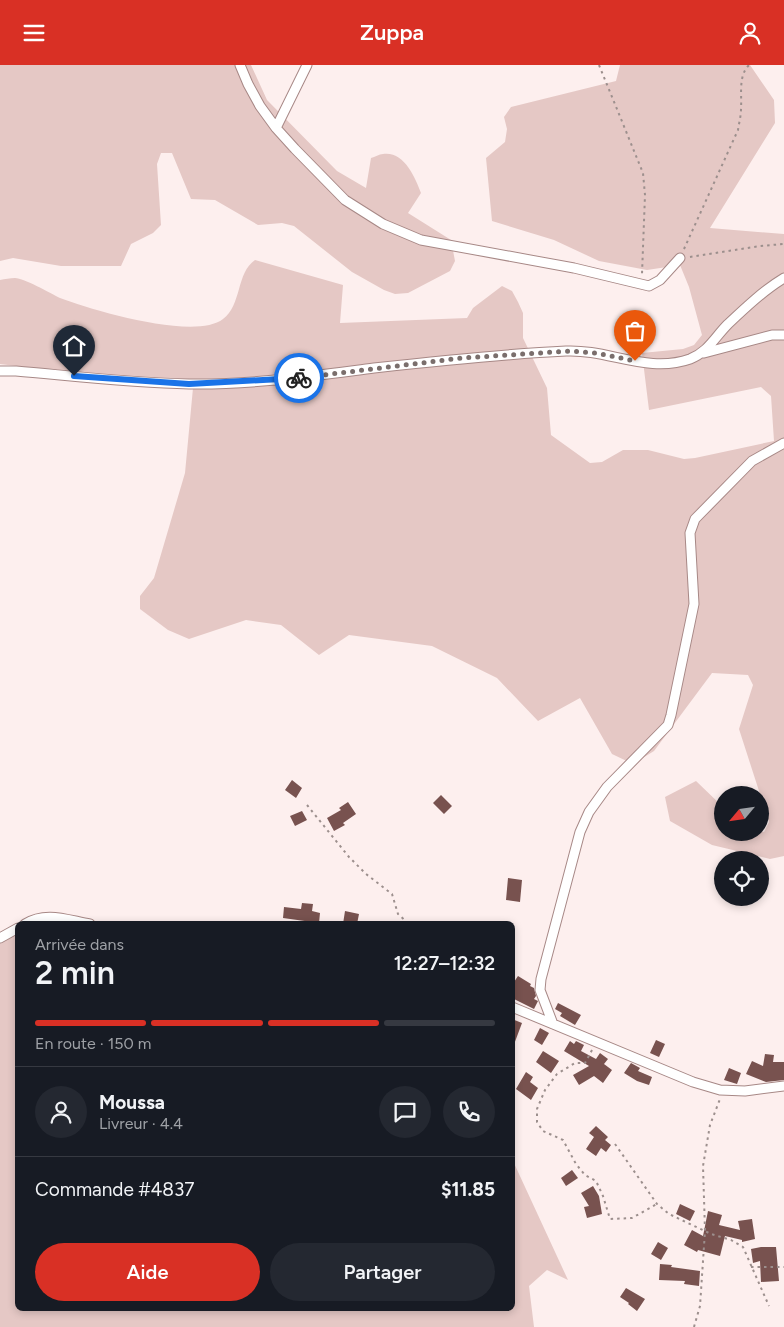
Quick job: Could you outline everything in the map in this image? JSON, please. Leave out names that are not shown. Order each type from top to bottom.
[{"type":"street","points":[[240,65],[253,95],[276,128],[346,200],[383,224],[421,240],[574,269],[649,286],[660,280],[680,258]]},
{"type":"street","points":[[276,128],[307,65]]},
{"type":"street","points":[[702,353],[728,325],[773,284],[784,278]]},
{"type":"street","points":[[0,371],[189,384],[283,379],[462,358],[570,351],[596,353],[624,360],[664,364],[689,359],[702,353],[772,335],[784,335]]},
{"type":"street","points":[[553,1024],[540,990],[541,979],[580,832],[589,812],[607,787],[668,725],[672,715],[694,604],[691,527],[695,519],[752,461],[784,443]]},
{"type":"street","points":[[30,921],[35,918],[48,916],[74,921]]},
{"type":"street","points":[[0,938],[15,930]]},
{"type":"street","points":[[515,1008],[693,1082],[723,1090],[745,1091],[784,1086]]},
{"type":"path","points":[[599,65],[643,173],[645,195],[642,284]]},
{"type":"path","points":[[749,65],[744,70],[741,86],[741,110],[738,130],[680,258],[697,257],[760,245],[784,244]]},
{"type":"path","points":[[307,805],[349,857],[366,874],[392,894],[398,914],[406,921]]},
{"type":"path","points":[[596,1042],[585,1063],[575,1063],[557,1074],[545,1089],[537,1109],[537,1123],[543,1131],[564,1140],[576,1164],[586,1175],[596,1181],[610,1219],[632,1218],[657,1205]]},
{"type":"path","points":[[694,1327],[700,1306],[705,1231],[703,1166],[710,1125],[723,1090]]},
{"type":"path","points":[[615,1145],[657,1205],[669,1214],[705,1231],[731,1240],[743,1247],[770,1306]]},
{"type":"path","points":[[751,1267],[784,1267]]},
{"type":"shaded area","points":[[0,65],[251,65],[267,100],[337,171],[366,188],[371,158],[382,154],[390,154],[403,161],[412,173],[421,193],[408,213],[451,240],[455,261],[450,271],[408,293],[395,294],[384,290],[352,272],[294,226],[282,223],[258,225],[215,200],[191,199],[172,153],[161,153],[157,164],[161,225],[153,233],[131,244],[121,266],[61,266],[13,258],[0,261]]},
{"type":"shaded area","points":[[620,65],[750,65],[774,100],[775,123],[710,228],[784,234],[784,856],[770,859],[769,851],[737,851],[712,845],[670,821],[665,797],[696,781],[714,798],[714,841],[769,841],[769,786],[757,786],[739,729],[753,685],[748,675],[712,673],[654,751],[633,764],[612,754],[580,698],[538,721],[497,678],[432,646],[349,635],[319,655],[281,625],[246,620],[189,639],[168,630],[140,609],[140,596],[154,578],[185,473],[193,388],[0,364],[0,280],[19,279],[60,298],[118,316],[190,327],[209,325],[223,319],[229,313],[245,273],[255,260],[343,285],[340,323],[467,318],[473,308],[502,286],[512,291],[523,313],[523,338],[547,388],[551,435],[590,463],[602,462],[623,450],[648,450],[684,459],[774,441],[771,396],[761,387],[649,410],[642,353],[683,349],[694,345],[702,335],[689,287],[680,265],[647,270],[599,261],[554,240],[492,221],[486,158],[505,142],[507,129],[504,117],[511,107],[616,81]]},
{"type":"shaded area","points":[[15,929],[15,1311],[515,1311],[515,1165],[568,1280],[547,1270],[529,1286],[534,1327],[0,1327],[0,938]]},
{"type":"building","points":[[292,780],[302,788],[296,798],[285,790]]},
{"type":"building","points":[[441,795],[452,806],[444,814],[433,803]]},
{"type":"building","points":[[348,802],[356,814],[343,823],[345,825],[334,831],[327,818],[341,810],[339,808]]},
{"type":"building","points":[[302,811],[307,820],[295,826],[290,816]]},
{"type":"building","points":[[508,878],[522,880],[520,902],[506,900]]},
{"type":"building","points":[[302,903],[313,904],[312,911],[320,913],[319,921],[283,918],[284,907],[301,909]]},
{"type":"building","points":[[345,911],[359,914],[358,921],[343,921]]},
{"type":"building","points":[[518,976],[534,988],[536,996],[534,999],[538,1001],[534,1009],[515,1000],[515,980]]},
{"type":"building","points":[[558,1003],[581,1015],[575,1025],[560,1016],[562,1013],[555,1009]]},
{"type":"building","points":[[515,1020],[522,1023],[515,1042]]},
{"type":"building","points":[[540,1028],[549,1033],[542,1045],[534,1040]]},
{"type":"building","points":[[656,1040],[665,1044],[659,1057],[650,1053]]},
{"type":"building","points":[[570,1041],[574,1044],[576,1041],[584,1045],[581,1051],[596,1059],[600,1053],[608,1059],[604,1064],[612,1070],[603,1083],[594,1076],[579,1085],[573,1075],[589,1066],[564,1051]]},
{"type":"building","points":[[543,1051],[559,1061],[551,1073],[536,1062]]},
{"type":"building","points":[[765,1054],[774,1055],[773,1062],[784,1062],[784,1080],[766,1082],[746,1074],[752,1061],[763,1066]]},
{"type":"building","points":[[631,1063],[640,1068],[638,1071],[652,1077],[649,1085],[637,1081],[624,1073]]},
{"type":"building","points":[[729,1068],[741,1073],[737,1084],[724,1080]]},
{"type":"building","points":[[526,1072],[533,1077],[530,1082],[538,1088],[531,1100],[516,1089]]},
{"type":"building","points":[[596,1126],[608,1137],[605,1140],[611,1145],[606,1152],[601,1148],[596,1156],[586,1149],[594,1137],[589,1133]]},
{"type":"building","points":[[572,1170],[578,1178],[566,1186],[561,1178]]},
{"type":"building","points":[[593,1186],[599,1196],[602,1214],[587,1218],[584,1207],[589,1206],[581,1193]]},
{"type":"building","points":[[680,1204],[695,1211],[690,1221],[676,1214]]},
{"type":"building","points":[[708,1211],[722,1215],[719,1225],[740,1230],[738,1221],[752,1219],[755,1239],[742,1242],[742,1240],[725,1236],[720,1256],[698,1250],[697,1252],[684,1245],[692,1230],[703,1236]]},
{"type":"building","points":[[658,1242],[668,1248],[661,1260],[651,1254]]},
{"type":"building","points":[[776,1247],[779,1281],[761,1282],[760,1261],[753,1263],[751,1249]]},
{"type":"building","points":[[660,1264],[700,1271],[699,1286],[684,1284],[685,1281],[659,1280]]},
{"type":"building","points":[[626,1288],[645,1299],[637,1311],[620,1297]]},
{"type":"way so far","points":[[299,378],[462,358],[570,351],[596,353],[635,361]]},
{"type":"route","points":[[74,376],[189,384],[299,378]]}]
